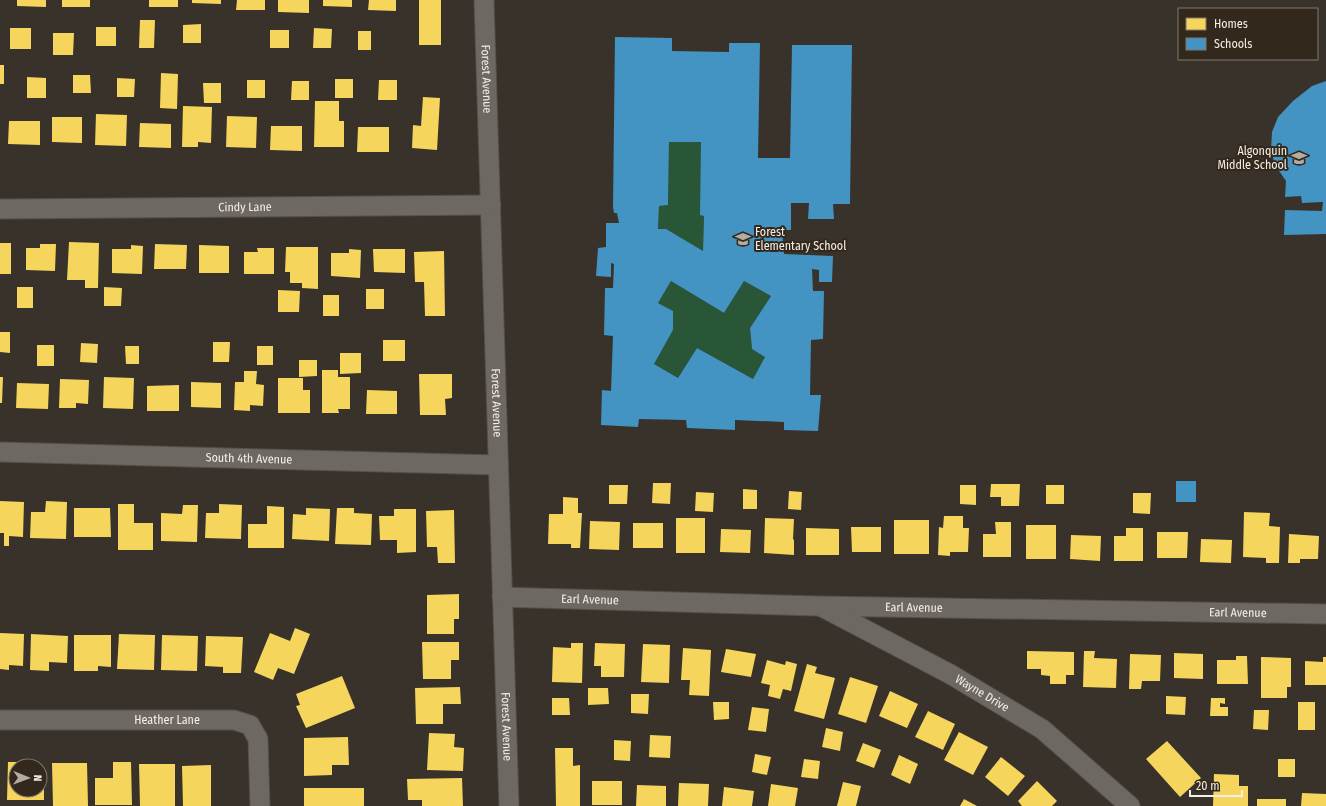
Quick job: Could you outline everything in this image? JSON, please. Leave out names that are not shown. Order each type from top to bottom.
[{"type":"street","name":"Forest Avenue","points":[[484,0],[509,806]]},
{"type":"street","name":"Cindy Lane","points":[[0,209],[491,205]]},
{"type":"street","name":"South 4th Avenue","points":[[0,452],[498,465]]},
{"type":"street","name":"Earl Avenue","points":[[502,597],[818,606],[1326,614]]},
{"type":"street","name":"Wayne Drive","points":[[818,606],[950,674],[1042,729],[1130,806]]},
{"type":"street","name":"Heather Lane","points":[[0,720],[234,720],[250,725],[258,739],[260,806]]},
{"type":"green space","points":[[669,142],[701,142],[704,216],[703,251],[658,229],[659,206],[668,205]]},
{"type":"green space","points":[[671,281],[724,313],[744,281],[771,296],[750,328],[752,349],[765,357],[753,379],[697,348],[678,378],[654,364],[673,330],[673,311],[658,303]]},
{"type":"building: Homes","points":[[17,0],[46,0],[46,7],[17,6]]},
{"type":"building: Homes","points":[[62,0],[90,0],[90,7],[62,7]]},
{"type":"building: Homes","points":[[149,0],[178,0],[178,7],[149,7]]},
{"type":"building: Homes","points":[[192,0],[221,0],[221,4],[192,3]]},
{"type":"building: Homes","points":[[237,0],[265,0],[265,10],[236,10]]},
{"type":"building: Homes","points":[[278,0],[309,0],[309,13],[278,12]]},
{"type":"building: Homes","points":[[323,0],[352,0],[352,7],[323,6]]},
{"type":"building: Homes","points":[[369,0],[396,0],[396,11],[368,10]]},
{"type":"building: Homes","points":[[419,0],[441,0],[441,45],[419,45]]},
{"type":"building: Homes","points":[[140,20],[155,20],[154,48],[139,48]]},
{"type":"building: Homes","points":[[201,24],[201,43],[183,43],[183,25]]},
{"type":"building: Homes","points":[[96,27],[116,27],[116,46],[96,46]]},
{"type":"building: Homes","points":[[10,28],[31,28],[31,49],[10,49]]},
{"type":"building: Homes","points":[[314,28],[332,29],[331,48],[313,48]]},
{"type":"building: Homes","points":[[270,30],[289,30],[289,48],[270,48]]},
{"type":"building: Homes","points":[[358,31],[371,31],[371,50],[358,50]]},
{"type":"building: Homes","points":[[53,33],[74,33],[73,55],[53,55]]},
{"type":"building: Homes","points":[[0,65],[4,65],[4,84],[0,84]]},
{"type":"building: Homes","points":[[161,73],[178,74],[177,109],[160,108]]},
{"type":"building: Homes","points":[[73,75],[90,75],[91,93],[73,93]]},
{"type":"building: Homes","points":[[27,77],[46,78],[46,98],[27,98]]},
{"type":"building: Homes","points":[[117,78],[135,79],[134,97],[117,97]]},
{"type":"building: Homes","points":[[335,79],[353,79],[353,98],[335,98]]},
{"type":"building: Homes","points":[[247,80],[265,80],[265,98],[247,98]]},
{"type":"building: Homes","points":[[379,80],[397,80],[397,100],[378,100]]},
{"type":"building: Homes","points":[[292,81],[309,81],[309,100],[291,100]]},
{"type":"building: Homes","points":[[203,83],[221,83],[221,103],[204,103]]},
{"type":"building: Homes","points":[[423,97],[440,98],[437,150],[412,148],[413,125],[421,126]]},
{"type":"building: Homes","points":[[315,101],[339,101],[339,121],[344,121],[344,147],[314,147]]},
{"type":"building: Homes","points":[[183,106],[212,107],[211,143],[198,142],[198,147],[182,147]]},
{"type":"building: Homes","points":[[96,114],[127,115],[126,146],[95,145]]},
{"type":"building: Homes","points":[[227,116],[257,117],[256,148],[226,147]]},
{"type":"building: Homes","points":[[52,117],[82,117],[82,143],[52,142]]},
{"type":"building: Homes","points":[[9,121],[40,121],[40,145],[8,144]]},
{"type":"building: Homes","points":[[140,123],[171,124],[171,148],[139,147]]},
{"type":"building: Homes","points":[[271,126],[302,126],[302,151],[270,150]]},
{"type":"building: Homes","points":[[358,127],[389,127],[389,152],[357,152]]},
{"type":"building: Homes","points":[[69,242],[99,243],[98,288],[85,288],[85,280],[67,280]]},
{"type":"building: Homes","points":[[0,243],[11,243],[11,274],[0,274]]},
{"type":"building: Homes","points":[[40,244],[56,244],[55,271],[26,270],[26,248],[40,248]]},
{"type":"building: Homes","points":[[155,244],[187,245],[186,269],[154,269]]},
{"type":"building: Homes","points":[[131,245],[143,246],[142,274],[112,273],[112,249],[131,249]]},
{"type":"building: Homes","points":[[199,245],[229,246],[229,273],[199,273]]},
{"type":"building: Homes","points":[[286,247],[318,247],[318,289],[302,288],[302,283],[290,283],[290,272],[285,272]]},
{"type":"building: Homes","points":[[257,248],[274,248],[274,274],[244,274],[244,252],[258,252]]},
{"type":"building: Homes","points":[[349,249],[361,250],[360,278],[331,276],[331,253],[349,253]]},
{"type":"building: Homes","points":[[373,249],[405,249],[405,273],[374,272]]},
{"type":"building: Homes","points":[[444,251],[445,316],[425,316],[424,282],[415,282],[414,252]]},
{"type":"building: Homes","points":[[17,287],[33,287],[33,308],[17,308]]},
{"type":"building: Homes","points":[[104,287],[122,288],[121,306],[104,306]]},
{"type":"building: Homes","points":[[366,289],[384,289],[384,309],[366,309]]},
{"type":"building: Homes","points":[[278,290],[300,291],[299,312],[278,312]]},
{"type":"building: Homes","points":[[323,295],[339,295],[339,316],[323,316]]},
{"type":"building: Homes","points":[[0,332],[10,332],[10,353],[0,352]]},
{"type":"building: Homes","points":[[383,340],[405,340],[405,361],[383,361]]},
{"type":"building: Homes","points":[[213,342],[230,342],[229,362],[213,362]]},
{"type":"building: Homes","points":[[81,343],[98,344],[97,363],[80,362]]},
{"type":"building: Homes","points":[[37,345],[54,345],[54,366],[37,366]]},
{"type":"building: Homes","points":[[125,346],[139,346],[139,364],[126,364]]},
{"type":"building: Homes","points":[[257,346],[273,346],[273,365],[257,365]]},
{"type":"building: Homes","points":[[340,353],[361,353],[361,373],[340,374]]},
{"type":"building: Homes","points":[[299,360],[317,360],[317,376],[299,377]]},
{"type":"building: Homes","points":[[322,370],[338,370],[338,377],[350,377],[350,409],[338,409],[339,413],[322,413]]},
{"type":"building: Homes","points":[[244,371],[257,371],[256,384],[264,385],[263,406],[250,405],[250,411],[234,410],[235,382],[244,382]]},
{"type":"building: Homes","points":[[419,374],[452,374],[452,398],[445,399],[446,415],[420,415]]},
{"type":"building: Homes","points":[[0,377],[3,377],[2,403],[0,403]]},
{"type":"building: Homes","points":[[104,377],[134,378],[133,409],[103,408]]},
{"type":"building: Homes","points":[[278,378],[303,378],[303,390],[310,390],[310,413],[278,413]]},
{"type":"building: Homes","points":[[60,379],[89,380],[88,404],[76,403],[76,408],[59,408]]},
{"type":"building: Homes","points":[[191,382],[221,383],[221,408],[191,407]]},
{"type":"building: Homes","points":[[17,383],[49,384],[48,409],[16,408]]},
{"type":"building: Homes","points":[[179,385],[179,411],[147,411],[147,386]]},
{"type":"building: Homes","points":[[367,390],[397,391],[397,414],[366,414]]},
{"type":"building: Homes","points":[[653,483],[671,483],[670,504],[652,503]]},
{"type":"building: Homes","points":[[991,484],[1020,484],[1019,506],[1001,506],[1001,497],[990,497]]},
{"type":"building: Homes","points":[[609,485],[628,485],[627,504],[609,504]]},
{"type":"building: Homes","points":[[960,485],[976,485],[976,505],[960,504]]},
{"type":"building: Homes","points":[[1046,485],[1064,485],[1064,504],[1046,504]]},
{"type":"building: Homes","points":[[743,489],[757,490],[757,509],[743,509]]},
{"type":"building: Homes","points":[[789,491],[802,492],[801,510],[788,509]]},
{"type":"building: Homes","points":[[696,492],[714,493],[713,512],[695,511]]},
{"type":"building: Homes","points":[[1133,493],[1151,493],[1150,514],[1133,513]]},
{"type":"building: Homes","points":[[563,497],[578,498],[578,513],[582,513],[580,548],[571,548],[571,544],[548,544],[549,514],[563,514]]},
{"type":"building: Homes","points":[[0,501],[24,502],[23,537],[9,536],[9,546],[4,546],[4,533],[0,533]]},
{"type":"building: Homes","points":[[46,501],[67,502],[66,539],[30,538],[31,512],[45,512]]},
{"type":"building: Homes","points":[[118,504],[134,504],[134,523],[153,523],[153,550],[118,550]]},
{"type":"building: Homes","points":[[219,504],[242,505],[241,539],[205,538],[206,513],[219,513]]},
{"type":"building: Homes","points":[[183,505],[198,505],[197,542],[161,541],[161,513],[182,514]]},
{"type":"building: Homes","points":[[267,506],[284,507],[284,548],[248,548],[248,524],[267,524]]},
{"type":"building: Homes","points":[[74,508],[110,508],[111,537],[74,537]]},
{"type":"building: Homes","points":[[306,508],[330,509],[329,541],[292,539],[293,514],[306,515]]},
{"type":"building: Homes","points":[[337,508],[354,508],[354,513],[372,514],[371,545],[335,544]]},
{"type":"building: Homes","points":[[394,509],[416,509],[416,552],[397,553],[397,540],[380,540],[379,516],[394,516]]},
{"type":"building: Homes","points":[[454,510],[455,563],[438,563],[437,547],[427,547],[426,511]]},
{"type":"building: Homes","points":[[1244,512],[1270,513],[1269,526],[1280,527],[1279,563],[1266,563],[1266,558],[1243,557]]},
{"type":"building: Homes","points":[[944,516],[963,516],[963,528],[969,528],[968,552],[950,552],[950,556],[938,555],[939,527],[943,528]]},
{"type":"building: Homes","points":[[676,518],[705,518],[705,553],[676,553]]},
{"type":"building: Homes","points":[[765,518],[794,519],[794,555],[764,553]]},
{"type":"building: Homes","points":[[894,520],[929,520],[929,554],[894,554]]},
{"type":"building: Homes","points":[[590,521],[620,522],[619,550],[589,549]]},
{"type":"building: Homes","points":[[995,522],[1011,522],[1011,557],[983,557],[983,534],[996,534]]},
{"type":"building: Homes","points":[[633,523],[663,523],[663,548],[633,548]]},
{"type":"building: Homes","points":[[1026,525],[1056,525],[1056,559],[1026,559]]},
{"type":"building: Homes","points":[[851,527],[881,527],[881,552],[852,552]]},
{"type":"building: Homes","points":[[806,528],[839,529],[839,555],[806,555]]},
{"type":"building: Homes","points":[[1126,528],[1143,528],[1143,561],[1114,561],[1114,536],[1126,536]]},
{"type":"building: Homes","points":[[721,529],[751,530],[750,553],[720,552]]},
{"type":"building: Homes","points":[[1157,532],[1188,532],[1187,558],[1157,558]]},
{"type":"building: Homes","points":[[1289,534],[1319,536],[1318,559],[1300,559],[1300,563],[1288,563]]},
{"type":"building: Homes","points":[[1071,535],[1101,536],[1100,561],[1070,559]]},
{"type":"building: Homes","points":[[1201,539],[1232,540],[1231,563],[1200,562]]},
{"type":"building: Homes","points":[[459,594],[459,619],[454,619],[454,634],[427,634],[427,595]]},
{"type":"building: Homes","points":[[295,628],[310,634],[294,674],[278,668],[273,680],[254,672],[270,633],[290,641]]},
{"type":"building: Homes","points":[[0,633],[24,634],[23,666],[9,665],[9,670],[0,669]]},
{"type":"building: Homes","points":[[31,634],[68,636],[67,663],[49,662],[49,671],[30,670]]},
{"type":"building: Homes","points":[[119,634],[155,635],[154,670],[117,669]]},
{"type":"building: Homes","points":[[74,635],[111,635],[111,667],[98,666],[98,671],[74,671]]},
{"type":"building: Homes","points":[[162,635],[198,636],[197,671],[161,670]]},
{"type":"building: Homes","points":[[206,636],[243,637],[241,673],[223,673],[223,667],[205,666]]},
{"type":"building: Homes","points":[[422,642],[459,642],[459,660],[451,660],[451,679],[423,679]]},
{"type":"building: Homes","points":[[571,643],[583,643],[582,683],[552,682],[553,647],[571,648]]},
{"type":"building: Homes","points":[[595,643],[625,644],[624,677],[601,677],[601,666],[594,666]]},
{"type":"building: Homes","points":[[643,644],[670,645],[669,683],[641,682]]},
{"type":"building: Homes","points":[[683,648],[711,650],[709,696],[689,695],[690,680],[681,680]]},
{"type":"building: Homes","points":[[726,649],[756,654],[751,677],[721,672]]},
{"type":"building: Homes","points":[[1027,651],[1074,652],[1074,675],[1066,675],[1066,684],[1050,684],[1050,676],[1041,675],[1041,669],[1027,669]]},
{"type":"building: Homes","points":[[1084,651],[1095,651],[1094,658],[1117,659],[1116,688],[1083,687]]},
{"type":"building: Homes","points":[[1174,653],[1203,654],[1203,679],[1174,678]]},
{"type":"building: Homes","points":[[1130,654],[1161,655],[1160,681],[1142,681],[1141,689],[1129,689]]},
{"type":"building: Homes","points":[[1236,656],[1247,656],[1248,684],[1217,684],[1217,660],[1236,660]]},
{"type":"building: Homes","points":[[1261,657],[1291,658],[1291,687],[1287,687],[1287,698],[1261,698]]},
{"type":"building: Homes","points":[[1323,657],[1326,657],[1326,685],[1305,685],[1305,661],[1323,662]]},
{"type":"building: Homes","points":[[767,660],[785,665],[786,661],[797,664],[791,691],[783,689],[780,699],[768,696],[770,685],[761,683]]},
{"type":"building: Homes","points":[[807,664],[817,667],[815,673],[835,678],[824,719],[794,711]]},
{"type":"building: Homes","points":[[342,676],[355,708],[306,728],[296,706],[300,705],[296,694]]},
{"type":"building: Homes","points":[[850,677],[878,686],[866,723],[838,714]]},
{"type":"building: Homes","points":[[460,687],[461,704],[443,704],[443,724],[416,724],[415,688]]},
{"type":"building: Homes","points":[[588,688],[608,688],[609,704],[588,705]]},
{"type":"building: Homes","points":[[890,691],[918,704],[907,728],[879,716]]},
{"type":"building: Homes","points":[[631,694],[649,694],[648,714],[631,713]]},
{"type":"building: Homes","points":[[1166,696],[1186,697],[1185,715],[1166,714]]},
{"type":"building: Homes","points":[[552,698],[569,698],[570,715],[552,715]]},
{"type":"building: Homes","points":[[1211,698],[1225,698],[1225,704],[1220,703],[1220,707],[1228,707],[1228,716],[1210,716]]},
{"type":"building: Homes","points":[[713,702],[729,702],[729,719],[714,720]]},
{"type":"building: Homes","points":[[1298,702],[1315,702],[1315,730],[1298,730]]},
{"type":"building: Homes","points":[[752,707],[769,709],[766,732],[748,730]]},
{"type":"building: Homes","points":[[1254,710],[1269,710],[1268,730],[1253,729]]},
{"type":"building: Homes","points":[[928,711],[955,724],[943,750],[915,737]]},
{"type":"building: Homes","points":[[826,728],[843,732],[840,751],[822,747]]},
{"type":"building: Homes","points":[[959,732],[988,747],[973,775],[944,760]]},
{"type":"building: Homes","points":[[429,733],[455,734],[454,747],[464,748],[463,771],[427,770]]},
{"type":"building: Homes","points":[[650,735],[671,736],[670,758],[649,757]]},
{"type":"building: Homes","points":[[348,737],[349,765],[332,765],[332,775],[304,776],[304,738]]},
{"type":"building: Homes","points":[[614,740],[631,741],[630,761],[614,760]]},
{"type":"building: Homes","points":[[1167,741],[1201,778],[1180,797],[1146,759]]},
{"type":"building: Homes","points":[[863,743],[881,750],[874,768],[856,761]]},
{"type":"building: Homes","points":[[555,748],[573,748],[573,766],[580,765],[580,806],[556,806]]},
{"type":"building: Homes","points":[[755,754],[771,757],[767,775],[752,772]]},
{"type":"building: Homes","points":[[899,755],[918,764],[910,784],[891,775]]},
{"type":"building: Homes","points":[[1001,757],[1025,776],[1008,796],[985,777]]},
{"type":"building: Homes","points":[[804,759],[820,761],[818,779],[801,777]]},
{"type":"building: Homes","points":[[1278,759],[1295,759],[1295,777],[1278,777]]},
{"type":"building: Homes","points":[[8,762],[8,798],[44,798],[44,800],[7,800]]},
{"type":"building: Homes","points":[[113,762],[131,762],[132,805],[95,805],[95,778],[113,778]]},
{"type":"building: Homes","points":[[52,763],[87,763],[88,806],[53,806]]},
{"type":"building: Homes","points":[[139,764],[175,764],[175,806],[140,806]]},
{"type":"building: Homes","points":[[211,765],[211,806],[183,806],[182,766]]},
{"type":"building: Homes","points":[[1214,774],[1239,775],[1239,786],[1248,786],[1248,806],[1213,806]]},
{"type":"building: Homes","points":[[462,778],[463,806],[422,806],[422,800],[408,800],[407,779]]},
{"type":"building: Homes","points":[[592,781],[622,781],[622,805],[592,805]]},
{"type":"building: Homes","points":[[1037,781],[1057,801],[1052,806],[1022,806],[1018,801]]},
{"type":"building: Homes","points":[[843,782],[861,786],[856,806],[837,806]]},
{"type":"building: Homes","points":[[679,783],[709,784],[708,806],[678,806]]},
{"type":"building: Homes","points":[[771,784],[798,788],[795,806],[768,806]]},
{"type":"building: Homes","points":[[637,785],[666,786],[666,806],[636,806]]},
{"type":"building: Homes","points":[[724,787],[754,791],[752,806],[722,806]]},
{"type":"building: Homes","points":[[304,788],[364,788],[364,806],[304,806]]},
{"type":"building: Homes","points":[[1302,793],[1326,794],[1326,806],[1301,806]]},
{"type":"building: Homes","points":[[964,799],[977,806],[960,806]]},
{"type":"building: Homes","points":[[1257,799],[1286,799],[1286,806],[1257,806]]},
{"type":"building: Schools","name":"Forest Elementary School","points":[[615,37],[672,38],[672,51],[729,52],[729,43],[760,43],[758,158],[790,158],[792,45],[852,45],[850,204],[833,204],[834,219],[808,219],[809,203],[791,203],[791,230],[782,230],[784,254],[833,256],[832,282],[819,282],[819,270],[812,269],[813,291],[824,291],[823,339],[811,340],[810,395],[821,395],[818,431],[784,430],[784,422],[735,420],[735,430],[687,428],[686,420],[639,419],[638,427],[601,425],[602,390],[611,391],[613,336],[604,335],[605,288],[613,288],[614,264],[611,263],[611,277],[596,276],[598,248],[606,247],[606,223],[619,223],[617,213],[614,213]],"holes":[[[669,142],[701,142],[700,215],[704,216],[703,251],[666,229],[658,229],[659,206],[668,205]],[[671,281],[724,313],[744,281],[771,296],[750,328],[752,349],[765,357],[753,379],[697,348],[678,378],[654,364],[673,330],[673,311],[658,303]]]},
{"type":"building: Schools","name":"Algonquin Middle School","points":[[1326,81],[1326,234],[1284,235],[1285,210],[1322,211],[1323,202],[1302,203],[1301,196],[1285,197],[1286,181],[1275,165],[1271,150],[1272,132],[1278,117],[1293,101],[1312,86]]},
{"type":"building: Schools","points":[[1176,481],[1196,481],[1196,502],[1176,502]]},
{"type":"place","name":"Algonquin Middle School","points":[[1299,158]]},
{"type":"place","name":"Forest Elementary School","points":[[743,239]]}]
